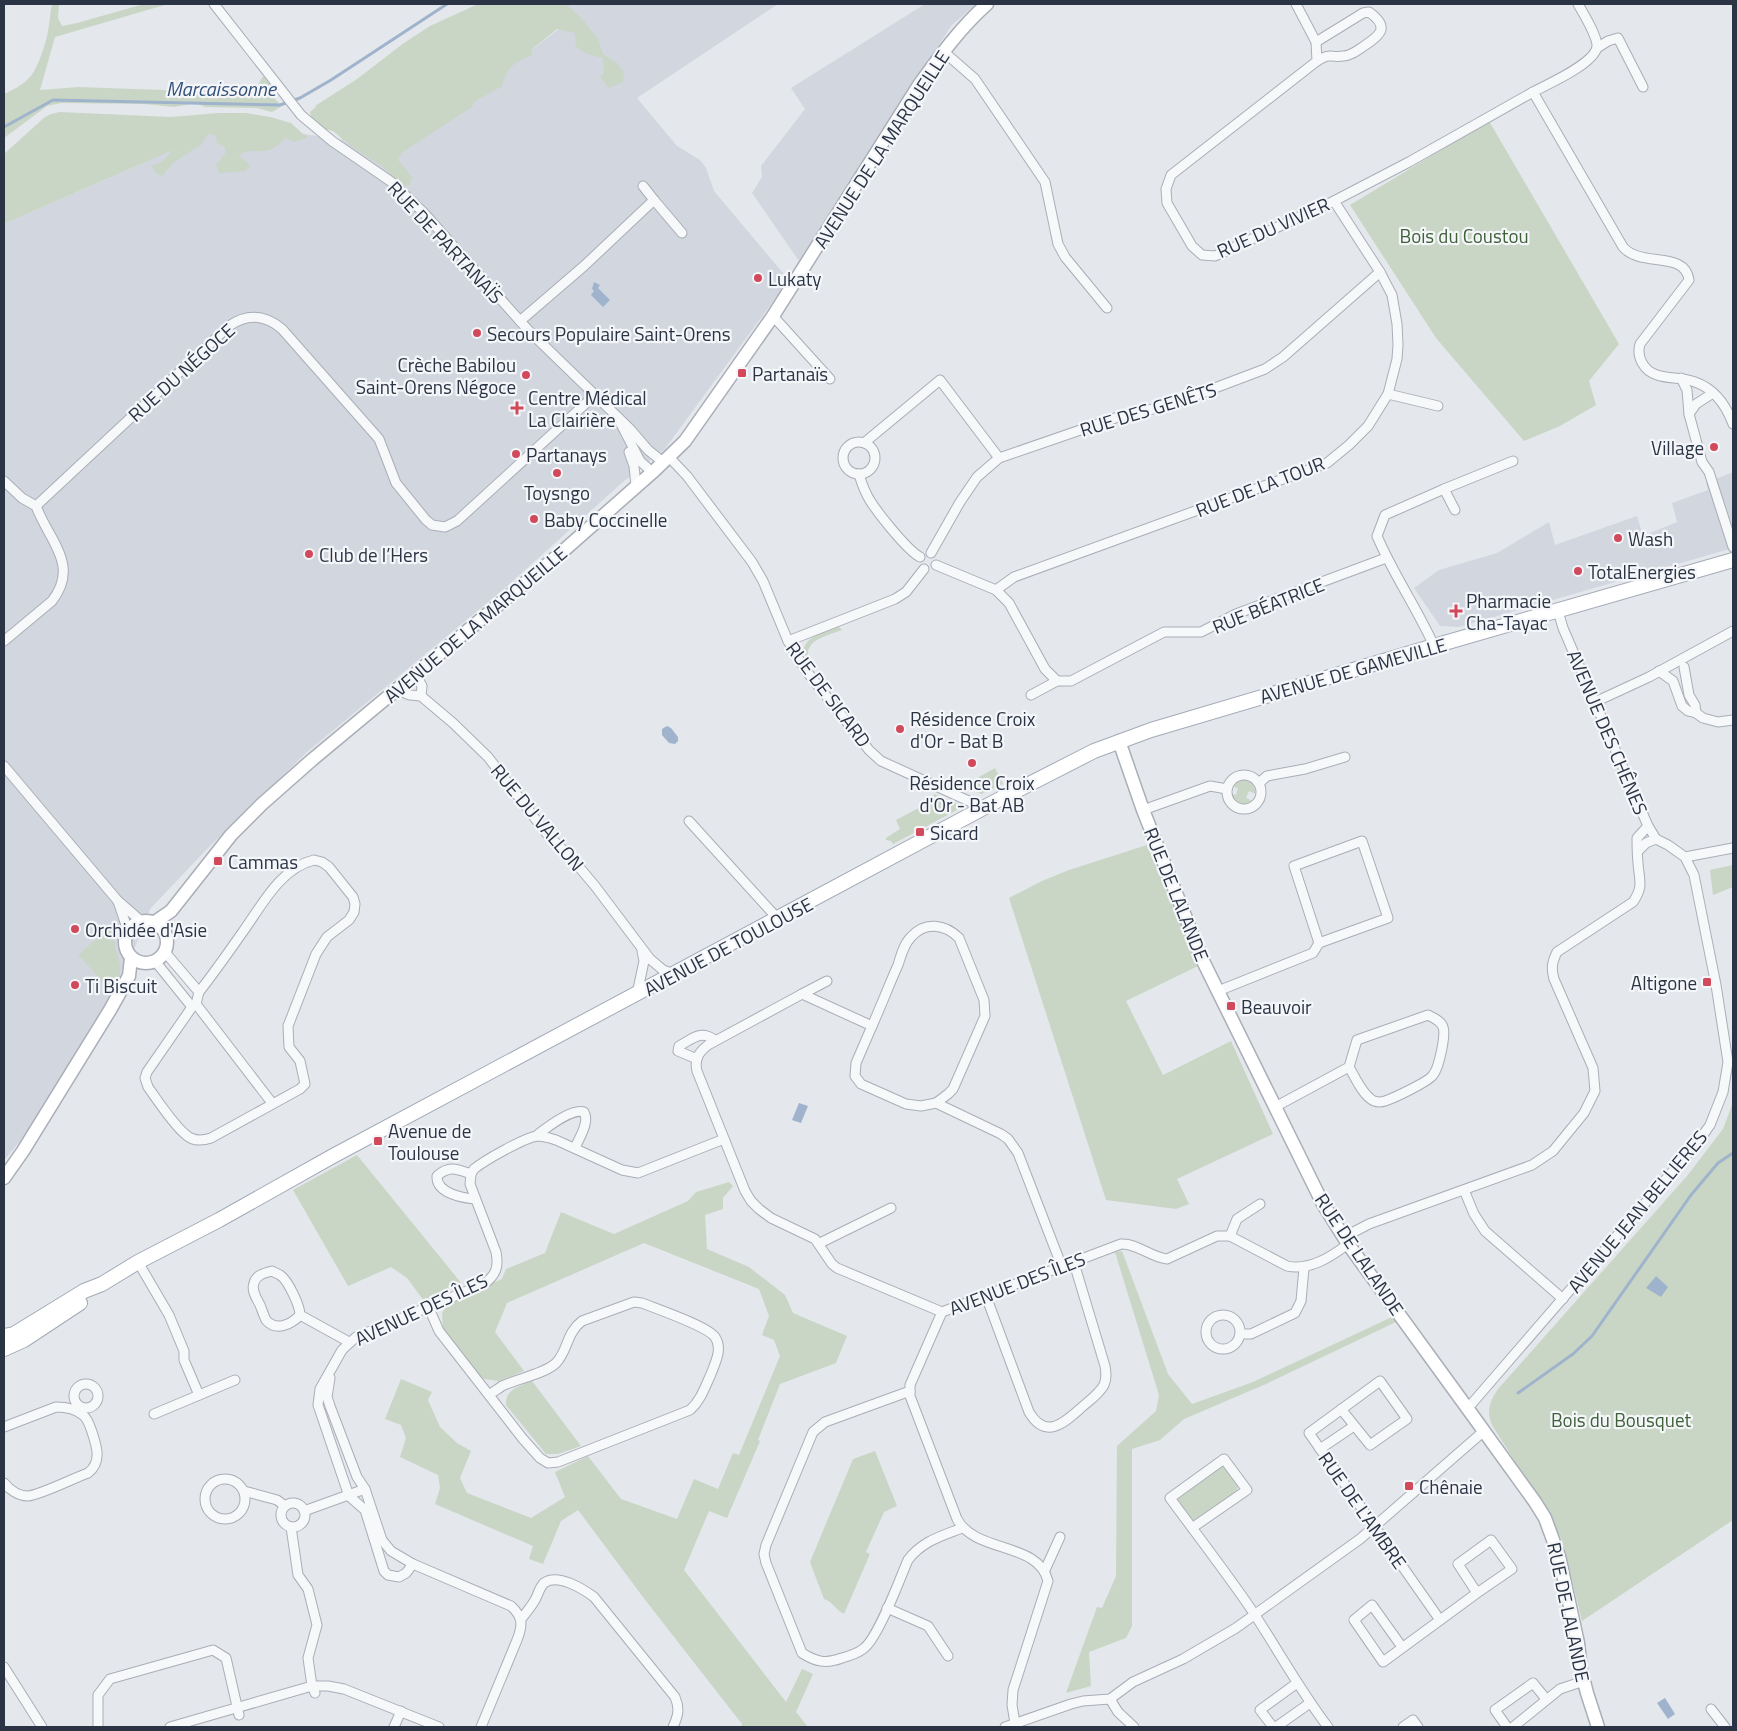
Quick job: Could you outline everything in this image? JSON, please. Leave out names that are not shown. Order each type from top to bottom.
[{"type":"main road","name":"AVENUE DE GAMEVILLE","points":[[1119,741],[1434,646],[1733,560]]},
{"type":"main road","name":"AVENUE DE TOULOUSE","points":[[4,1349],[24,1340],[61,1316],[102,1284],[138,1262],[219,1220],[328,1158],[1059,768],[1119,741]]},
{"type":"main road","name":"AVENUE DE TOULOUSE","points":[[4,1336],[14,1334],[84,1291],[102,1284]]},
{"type":"street","name":"RUE DE PARTANAÏS","points":[[214,4],[296,110],[312,126],[398,188],[424,213],[520,322],[637,436],[648,450],[666,460]]},
{"type":"street","name":"AVENUE DE LA MARQUEILLE","points":[[155,922],[171,911],[244,821],[313,759],[562,552],[685,441],[773,316],[943,51],[961,29],[987,4]]},
{"type":"street","points":[[1296,4],[1316,42],[1318,61]]},
{"type":"street","points":[[1578,4],[1596,40],[1597,48],[1608,41],[1618,38],[1643,87]]},
{"type":"street","name":"RUE DU VIVIER","points":[[1316,42],[1363,13],[1369,12],[1374,16],[1381,28],[1381,33],[1377,38],[1351,54],[1343,56],[1329,54],[1318,61],[1171,175],[1166,189],[1167,203],[1192,246],[1202,255],[1215,256],[1334,201],[1409,162],[1584,63],[1597,48]]},
{"type":"street","points":[[943,51],[975,79],[1045,182],[1058,244],[1065,257],[1107,308]]},
{"type":"street","points":[[1533,92],[1627,252],[1633,256],[1678,264],[1686,269],[1689,280],[1640,344],[1638,351],[1640,360],[1650,372],[1658,376],[1681,378],[1697,382],[1713,393],[1720,398],[1733,424]]},
{"type":"street","points":[[643,186],[682,233]]},
{"type":"street","points":[[520,322],[584,266],[654,200]]},
{"type":"street","name":"RUE DE LA TOUR","points":[[996,590],[1014,577],[1326,463],[1349,445],[1368,426],[1388,394],[1397,359],[1397,324],[1392,295],[1380,272],[1334,201]]},
{"type":"street","name":"RUE DES GENÊTS","points":[[931,552],[960,502],[978,477],[999,458],[1118,416],[1170,405],[1265,369],[1283,357],[1380,272]]},
{"type":"street","points":[[773,316],[830,379]]},
{"type":"street","name":"RUE DU NÉGOCE","points":[[36,506],[229,326],[244,318],[260,317],[282,329],[379,439],[391,473],[401,490],[432,525],[450,525],[457,521],[595,395]]},
{"type":"street","points":[[1681,378],[1687,390],[1689,414],[1702,462],[1709,472],[1733,546]]},
{"type":"street","points":[[864,443],[940,380],[999,458]]},
{"type":"street","points":[[1689,414],[1696,404],[1713,393]]},
{"type":"street","points":[[1388,394],[1438,406]]},
{"type":"street","name":"RUE DE PARTANAÏS","points":[[618,418],[640,462],[652,472]]},
{"type":"street","name":"RUE DE PARTANAÏS","points":[[623,430],[634,466],[636,486]]},
{"type":"street","points":[[853,443],[864,443],[871,447],[874,452],[875,461],[870,471],[859,474],[850,471],[846,467],[843,456],[853,443]]},
{"type":"street","name":"RUE DE SICARD","points":[[666,460],[685,473],[752,562],[788,641],[804,668],[869,750],[881,761],[984,808]]},
{"type":"street","points":[[1434,646],[1420,614],[1386,558],[1377,536],[1385,515],[1514,461]]},
{"type":"street","points":[[859,474],[867,495],[901,540],[920,557]]},
{"type":"street","points":[[4,481],[22,498],[36,506],[42,521],[59,549],[64,576],[58,594],[52,601],[4,641]]},
{"type":"street","points":[[1444,489],[1455,510]]},
{"type":"street","points":[[925,552],[931,552],[936,558],[936,565],[930,569],[924,568],[919,563],[920,557],[925,552]]},
{"type":"street","name":"RUE BÉATRICE","points":[[1031,695],[1057,681],[1071,680],[1164,632],[1201,632],[1236,614],[1386,558]]},
{"type":"street","points":[[936,565],[996,590],[1010,603],[1045,669],[1057,681]]},
{"type":"street","points":[[788,641],[895,599],[906,592],[924,568]]},
{"type":"street","name":"AVENUE DES CHÊNES","points":[[1558,611],[1563,628],[1648,826]]},
{"type":"street","points":[[1595,702],[1659,671],[1733,631]]},
{"type":"street","points":[[1674,681],[1692,654]]},
{"type":"street","points":[[1684,667],[1689,695],[1695,705],[1696,712]]},
{"type":"street","points":[[1659,671],[1674,681],[1682,706],[1688,711],[1696,712],[1703,718],[1718,722],[1733,720]]},
{"type":"street","points":[[416,674],[422,686],[421,696]]},
{"type":"street","name":"RUE DU VALLON","points":[[397,690],[410,696],[421,696],[453,723],[488,757],[547,834],[574,861],[598,890],[642,950],[658,966],[675,974]]},
{"type":"street","name":"RUE DE LALANDE","points":[[1119,741],[1179,903],[1218,991],[1323,1204],[1346,1241],[1535,1502],[1551,1531],[1559,1556],[1578,1643],[1584,1681],[1598,1727]]},
{"type":"street","points":[[1258,783],[1267,776],[1305,769],[1345,757]]},
{"type":"street","points":[[4,766],[118,901],[141,921]]},
{"type":"street","points":[[1242,774],[1251,776],[1258,783],[1261,792],[1258,801],[1251,808],[1241,809],[1232,805],[1227,796],[1227,789],[1233,778],[1242,774]]},
{"type":"street","points":[[1143,810],[1210,786],[1227,789]]},
{"type":"street","points":[[689,821],[778,919]]},
{"type":"street","points":[[1260,1204],[1237,1219],[1230,1236],[1287,1266],[1304,1268],[1328,1257],[1369,1224],[1532,1165],[1553,1151],[1584,1113],[1595,1090],[1593,1068],[1551,970],[1557,952],[1633,902],[1640,892],[1641,882],[1637,838],[1648,826],[1656,839],[1685,857],[1733,848]]},
{"type":"street","points":[[1638,851],[1646,843],[1656,839]]},
{"type":"street","points":[[1218,991],[1313,953],[1319,943],[1388,918],[1362,841],[1294,866],[1319,943]]},
{"type":"street","name":"AVENUE JEAN BELLIERES","points":[[1468,1408],[1698,1142],[1710,1125],[1724,1092],[1728,1062],[1716,985],[1694,874],[1685,857]]},
{"type":"street","points":[[314,860],[322,862],[329,867],[353,898],[355,904],[354,912],[349,920],[327,937],[316,954],[288,1026],[289,1047],[300,1061],[305,1084],[300,1090],[272,1103],[204,1141],[194,1140],[185,1135],[148,1088],[145,1078],[147,1072],[194,1006],[199,992],[286,875],[306,862],[314,860]]},
{"type":"street","points":[[118,901],[128,931]]},
{"type":"street","name":"AVENUE DE LA MARQUEILLE","points":[[165,934],[171,911]]},
{"type":"street","points":[[164,951],[165,934],[155,922],[141,921],[133,925],[128,931],[125,945],[194,1006],[272,1103]]},
{"type":"street","points":[[934,925],[952,931],[959,938],[984,1000],[985,1009],[984,1016],[956,1082],[948,1094],[936,1103],[921,1106],[906,1104],[865,1087],[858,1081],[855,1071],[856,1063],[910,938],[916,932],[934,925]]},
{"type":"street","points":[[637,994],[644,961],[642,950]]},
{"type":"street","points":[[6,1172],[23,1150],[73,1071],[129,976],[143,961],[164,951]]},
{"type":"street","points":[[164,951],[199,992]]},
{"type":"street","points":[[715,1040],[710,1036],[700,1035],[679,1046],[678,1050],[680,1053],[697,1059],[702,1049],[715,1040],[827,981]]},
{"type":"street","points":[[802,994],[872,1026]]},
{"type":"street","points":[[1275,1107],[1349,1067],[1357,1040],[1428,1016],[1437,1019],[1443,1025],[1444,1033],[1437,1066],[1433,1075],[1426,1081],[1384,1101],[1376,1102],[1368,1097],[1349,1067]]},
{"type":"street","name":"AVENUE DES ÎLES","points":[[697,1059],[698,1071],[724,1139],[745,1191],[755,1205],[771,1218],[809,1235],[820,1243],[827,1258],[837,1268],[942,1312],[1115,1246],[1126,1244],[1166,1259],[1217,1236],[1230,1236]]},
{"type":"street","points":[[936,1103],[1001,1134],[1014,1146],[1062,1267]]},
{"type":"street","points":[[475,1199],[466,1198],[445,1190],[438,1184],[437,1176],[448,1168],[454,1168],[471,1174],[479,1165],[536,1136],[546,1128],[579,1110],[584,1112],[586,1122],[575,1148]]},
{"type":"street","points":[[536,1136],[546,1137],[575,1148],[622,1170],[638,1173],[724,1139]]},
{"type":"street","name":"AVENUE DES ÎLES","points":[[413,1564],[406,1573],[399,1577],[388,1575],[384,1571],[365,1510],[349,1496],[318,1405],[320,1389],[342,1350],[356,1337],[484,1284],[491,1278],[498,1262],[470,1184],[471,1174]]},
{"type":"street","points":[[1464,1190],[1474,1214],[1485,1231],[1563,1299]]},
{"type":"street","points":[[820,1243],[891,1208]]},
{"type":"street","points":[[138,1262],[169,1315],[184,1351],[184,1360],[199,1395]]},
{"type":"street","points":[[986,1296],[1029,1412],[1038,1423],[1051,1428],[1058,1426],[1097,1394],[1106,1380],[1105,1366],[1074,1263]]},
{"type":"street","points":[[1240,1334],[1251,1334],[1295,1313],[1301,1302],[1304,1268]]},
{"type":"street","points":[[272,1271],[280,1274],[300,1308],[300,1315],[287,1325],[273,1325],[266,1320],[253,1288],[257,1277],[272,1271]]},
{"type":"street","points":[[428,1306],[439,1331],[523,1439],[540,1458],[548,1463],[558,1462],[690,1410],[698,1403],[718,1357],[718,1346],[715,1337],[702,1328],[642,1303],[634,1302],[582,1321],[571,1332],[556,1363],[502,1386],[489,1395]]},
{"type":"street","points":[[942,1312],[913,1378],[910,1390],[912,1403],[962,1528],[974,1536],[1032,1558],[1045,1570],[1048,1581],[1013,1690],[1012,1705],[1015,1723]]},
{"type":"street","points":[[300,1315],[349,1342]]},
{"type":"street","name":"AVENUE DES ÎLES","points":[[342,1350],[329,1381],[327,1396],[358,1477],[365,1489],[382,1540],[391,1551],[413,1564],[511,1606],[518,1612],[521,1619]]},
{"type":"street","points":[[154,1414],[235,1380]]},
{"type":"street","name":"RUE DE L'AMBRE","points":[[1341,1409],[1370,1445],[1407,1419],[1380,1381],[1341,1409],[1309,1433],[1440,1620]]},
{"type":"street","points":[[4,1427],[56,1407],[74,1406],[85,1408],[92,1407],[97,1401],[98,1393],[92,1386],[83,1384],[74,1395],[74,1406],[88,1421]]},
{"type":"street","points":[[910,1390],[818,1426],[813,1432],[766,1545],[764,1554],[766,1563],[802,1653],[820,1662],[827,1662],[864,1649],[874,1636],[908,1560],[913,1553],[928,1542],[962,1528]]},
{"type":"street","points":[[4,1483],[14,1492],[27,1496],[88,1473],[98,1458],[98,1450],[85,1408]]},
{"type":"street","points":[[1320,1449],[1354,1426]]},
{"type":"street","points":[[1005,1727],[1083,1701],[1110,1699],[1133,1682],[1183,1659],[1255,1616],[1374,1528],[1484,1431]]},
{"type":"street","points":[[1192,1528],[1246,1490],[1224,1459],[1170,1498],[1255,1616],[1297,1684],[1328,1727]]},
{"type":"street","points":[[244,1491],[245,1502],[242,1509],[238,1515],[230,1519],[223,1520],[215,1517],[207,1509],[205,1495],[213,1483],[228,1479],[240,1485],[244,1491],[277,1500],[284,1506]]},
{"type":"street","points":[[304,1511],[365,1489]]},
{"type":"street","points":[[295,1503],[302,1507],[305,1515],[303,1523],[299,1526],[291,1527],[284,1524],[281,1513],[284,1506],[295,1503]]},
{"type":"street","points":[[291,1527],[298,1575],[308,1589],[317,1625],[308,1658],[314,1690]]},
{"type":"street","points":[[1045,1570],[1060,1537]]},
{"type":"street","points":[[1402,1647],[1372,1605],[1354,1620],[1383,1662],[1512,1569],[1491,1540],[1458,1564],[1477,1593]]},
{"type":"street","points":[[481,1727],[522,1628],[521,1619],[535,1601],[544,1584],[551,1580],[559,1580],[584,1590],[594,1597],[676,1697],[679,1706],[678,1716],[673,1727]]},
{"type":"street","points":[[888,1608],[928,1626],[948,1656]]},
{"type":"street","points":[[98,1727],[98,1696],[110,1680],[213,1650],[226,1658],[238,1712]]},
{"type":"street","points":[[4,1666],[42,1727]]},
{"type":"street","points":[[1513,1727],[1560,1689],[1584,1681]]},
{"type":"street","points":[[1507,1727],[1495,1710],[1532,1683],[1546,1699]]},
{"type":"street","points":[[1297,1684],[1260,1710],[1274,1727],[1310,1703]]},
{"type":"street","points":[[170,1727],[238,1712],[328,1686],[344,1689],[440,1727]]},
{"type":"street","points":[[1110,1699],[1118,1712],[1134,1727]]},
{"type":"street","points":[[1711,1709],[1725,1727]]},
{"type":"street","points":[[394,1727],[401,1711]]},
{"type":"street","points":[[1403,1727],[1413,1720],[1418,1727]]},
{"type":"shaded area","points":[[563,4],[778,4],[637,98],[677,146],[700,160],[706,168],[714,191],[788,279],[664,450],[624,481],[505,588],[307,752],[207,849],[150,909],[115,998],[32,1127],[4,1160],[4,224],[230,123],[403,149],[573,18]]},
{"type":"shaded area","points":[[925,4],[976,4],[951,26],[799,261],[752,193],[762,177],[761,166],[805,109],[791,88]]},
{"type":"shaded area","points":[[1733,472],[1733,548],[1459,627],[1440,626],[1414,588],[1439,570],[1497,553],[1549,522],[1555,545],[1637,516],[1643,536],[1677,522],[1672,503],[1708,490],[1706,483]]},
{"type":"green space","points":[[52,4],[59,4],[58,18],[62,26],[144,4],[168,4],[55,37],[40,90],[78,87],[248,93],[255,91],[263,76],[274,89],[274,98],[282,106],[272,112],[257,108],[205,107],[196,103],[174,107],[144,104],[61,103],[47,106],[4,138],[4,94],[24,82],[36,68],[47,36]]},
{"type":"green space","points":[[478,4],[566,4],[583,20],[598,39],[603,54],[617,63],[624,73],[623,82],[609,88],[600,77],[604,73],[603,58],[587,54],[576,47],[575,33],[557,29],[531,50],[532,55],[512,66],[506,74],[502,86],[474,102],[472,107],[401,153],[398,160],[412,177],[410,185],[403,186],[383,167],[350,146],[333,131],[320,130],[312,119],[310,112],[315,106],[357,79],[404,43],[430,26]]},
{"type":"green space","points":[[60,112],[171,117],[246,113],[291,123],[307,138],[295,142],[286,138],[272,149],[243,153],[239,156],[250,165],[246,171],[219,173],[216,165],[225,154],[225,147],[217,143],[216,136],[209,133],[201,145],[174,162],[162,176],[156,173],[152,166],[162,162],[173,150],[4,224],[4,154],[45,117]]},
{"type":"green space","name":"Bois du Coustou","points":[[1489,121],[1619,344],[1589,381],[1596,405],[1560,426],[1524,441],[1436,338],[1350,205]]},
{"type":"green space","points":[[838,626],[842,630],[823,637],[812,644],[808,655],[809,662],[803,651],[808,641]]},
{"type":"green space","points":[[995,768],[1003,784],[981,794],[963,786]]},
{"type":"green space","points":[[1240,778],[1249,780],[1256,794],[1249,791],[1246,798],[1253,801],[1245,805],[1232,801],[1229,793],[1236,795],[1238,788],[1230,786],[1234,780]]},
{"type":"green space","points":[[934,794],[957,804],[957,810],[893,844],[891,841],[886,840],[886,838],[900,829],[896,820],[932,801]]},
{"type":"green space","points":[[1147,845],[1198,966],[1126,1001],[1163,1075],[1231,1041],[1273,1134],[1177,1179],[1189,1204],[1176,1209],[1106,1200],[1009,898],[1069,870]]},
{"type":"green space","points":[[1733,865],[1733,887],[1713,895],[1710,870]]},
{"type":"green space","points":[[113,927],[115,929],[114,941],[120,973],[119,979],[111,990],[78,955]]},
{"type":"green space","name":"Bois du Bousquet","points":[[1733,1102],[1733,1520],[1582,1621],[1562,1540],[1492,1425],[1489,1415],[1490,1406],[1498,1389],[1687,1176],[1723,1129]]},
{"type":"green space","points":[[357,1155],[462,1284],[424,1301],[407,1278],[391,1267],[348,1286],[293,1190]]},
{"type":"green space","points":[[729,1182],[733,1186],[723,1198],[723,1209],[705,1215],[707,1249],[749,1267],[785,1295],[793,1313],[847,1336],[836,1363],[780,1384],[758,1440],[760,1441],[727,1518],[709,1511],[684,1570],[786,1702],[802,1669],[813,1674],[796,1712],[808,1727],[741,1727],[742,1724],[578,1510],[561,1521],[543,1564],[529,1559],[533,1546],[435,1504],[440,1488],[438,1475],[400,1457],[406,1438],[401,1425],[385,1419],[401,1379],[432,1392],[428,1400],[440,1427],[457,1443],[471,1451],[460,1478],[467,1493],[531,1518],[565,1497],[555,1472],[588,1456],[621,1499],[677,1519],[694,1479],[718,1489],[733,1453],[739,1455],[780,1356],[774,1340],[762,1335],[769,1316],[759,1289],[644,1243],[507,1303],[495,1332],[524,1371],[499,1381],[484,1379],[478,1374],[443,1329],[442,1313],[449,1302],[502,1279],[506,1269],[545,1253],[561,1212],[614,1234],[688,1201],[696,1192]]},
{"type":"green space","points":[[1122,1251],[1168,1374],[1192,1404],[1253,1382],[1392,1317],[1396,1322],[1266,1384],[1184,1419],[1160,1440],[1132,1449],[1132,1626],[1126,1638],[1089,1652],[1091,1686],[1066,1693],[1097,1607],[1102,1608],[1116,1576],[1117,1446],[1156,1411],[1159,1395],[1115,1252]]},
{"type":"green space","points":[[532,1381],[581,1446],[558,1454],[546,1454],[506,1405],[508,1395],[514,1389]]},
{"type":"green space","points":[[875,1451],[897,1506],[884,1512],[866,1552],[870,1554],[844,1614],[824,1599],[810,1562],[853,1459]]},
{"type":"green space","points":[[1223,1465],[1238,1486],[1237,1491],[1193,1521],[1177,1500]]},
{"type":"water","points":[[594,282],[600,285],[598,288],[610,300],[603,307],[591,295],[594,291],[592,289]]},
{"type":"water","points":[[667,726],[678,737],[678,741],[675,744],[669,743],[662,735],[662,729]]},
{"type":"water","points":[[799,1103],[808,1106],[801,1123],[792,1120]]},
{"type":"water","points":[[1656,1276],[1668,1287],[1661,1297],[1646,1288]]},
{"type":"water","points":[[1665,1698],[1675,1714],[1668,1719],[1657,1703]]},
{"type":"waterway","name":"Marcaissonne","points":[[4,127],[53,100],[280,105],[300,98],[331,80],[447,4]]},
{"type":"waterway","points":[[1518,1393],[1573,1354],[1592,1336],[1691,1195],[1718,1163],[1733,1153]]},
{"type":"place","name":"Lukaty","points":[[758,278]]},
{"type":"place","name":"Secours Populaire Saint-Orens","points":[[477,333]]},
{"type":"place","name":"Partanaïs","points":[[742,373]]},
{"type":"place","name":"Crèche Babilou Saint-Orens Négoce","points":[[526,375]]},
{"type":"place","name":"Centre Médical La Clairière","points":[[517,408]]},
{"type":"place","name":"Village","points":[[1714,447]]},
{"type":"place","name":"Partanays","points":[[516,454]]},
{"type":"place","name":"Toysngo","points":[[557,473]]},
{"type":"place","name":"Baby Coccinelle","points":[[534,519]]},
{"type":"place","name":"Wash","points":[[1618,538]]},
{"type":"place","name":"Club de l’Hers","points":[[309,554]]},
{"type":"place","name":"TotalEnergies","points":[[1578,571]]},
{"type":"place","name":"Pharmacie Cha-Tayac","points":[[1456,611]]},
{"type":"place","name":"Résidence Croix d'Or - Bat B","points":[[900,729]]},
{"type":"place","name":"Résidence Croix d'Or - Bat AB","points":[[972,763]]},
{"type":"place","name":"Sicard","points":[[920,832]]},
{"type":"place","name":"Cammas","points":[[218,861]]},
{"type":"place","name":"Orchidée d'Asie","points":[[75,929]]},
{"type":"place","name":"Altigone","points":[[1707,982]]},
{"type":"place","name":"Ti Biscuit","points":[[75,985]]},
{"type":"place","name":"Beauvoir","points":[[1231,1006]]},
{"type":"place","name":"Avenue de Toulouse","points":[[378,1141]]},
{"type":"place","name":"Chênaie","points":[[1409,1486]]}]
